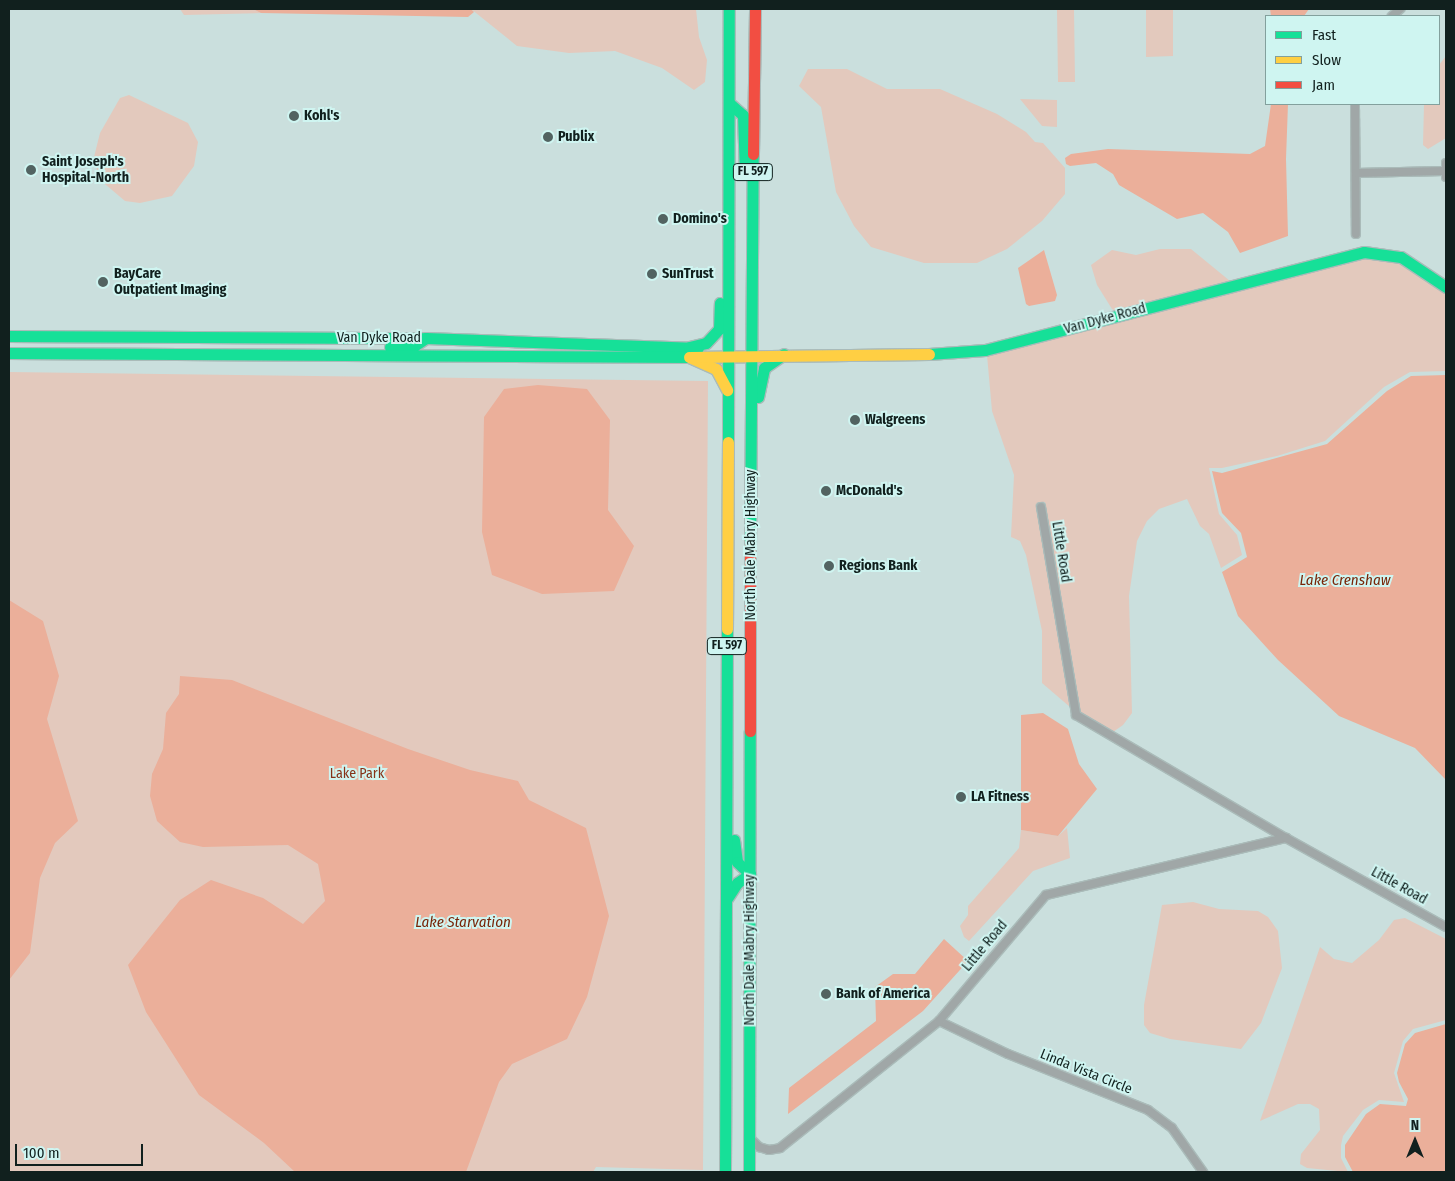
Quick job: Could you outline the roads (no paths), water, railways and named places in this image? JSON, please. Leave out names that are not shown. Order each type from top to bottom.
[{"type":"main road","name":"North Dale Mabry Highway","points":[[725,1172],[729,9]]},
{"type":"main road","name":"North Dale Mabry Highway","points":[[750,1172],[750,354],[755,9]]},
{"type":"main road","points":[[729,103],[743,115],[746,217],[752,234]]},
{"type":"main road","points":[[728,393],[716,369],[689,352],[706,342],[719,329],[721,208],[729,148]]},
{"type":"main road","name":"Van Dyke Road","points":[[9,336],[426,338],[729,354],[933,354],[985,350],[1364,252],[1401,257],[1446,288]]},
{"type":"main road","points":[[234,354],[301,348],[414,346],[426,338]]},
{"type":"main road","name":"Van Dyke Road","points":[[9,353],[689,352]]},
{"type":"main road","points":[[750,861],[756,841],[758,758],[758,384],[764,368],[784,354]]},
{"type":"main road","points":[[726,900],[737,883],[750,874],[742,869],[734,851],[734,741],[727,720]]},
{"type":"street","points":[[1355,105],[1356,234]]},
{"type":"street","points":[[1356,173],[1446,170]]},
{"type":"street","points":[[58,336],[59,354]]},
{"type":"street","name":"Little Road","points":[[1041,507],[1076,716],[1286,838],[1446,927]]},
{"type":"street","name":"Little Road","points":[[750,1138],[764,1149],[780,1148],[939,1021],[1046,895],[1286,838]]},
{"type":"street","name":"Linda Vista Circle","points":[[939,1021],[1008,1054],[1148,1110],[1172,1128],[1204,1172]]},
{"type":"water","points":[[253,9],[471,9],[474,12],[468,17],[261,13]]},
{"type":"water","points":[[1270,9],[1309,9],[1305,15],[1271,15]]},
{"type":"water","points":[[1271,105],[1288,105],[1286,159],[1288,236],[1240,253],[1228,232],[1203,213],[1177,219],[1119,185],[1113,174],[1096,163],[1070,166],[1066,164],[1065,158],[1071,154],[1108,149],[1250,154],[1265,146]]},
{"type":"water","points":[[1044,250],[1057,295],[1055,301],[1029,306],[1026,304],[1018,268]]},
{"type":"water","name":"Lake Crenshaw","points":[[1446,375],[1446,780],[1415,748],[1339,716],[1278,660],[1238,616],[1222,572],[1247,557],[1241,533],[1222,513],[1212,471],[1222,473],[1327,444],[1387,391],[1411,376]]},
{"type":"water","points":[[538,385],[587,389],[610,420],[608,510],[634,546],[614,591],[542,594],[492,575],[482,532],[484,417],[504,389]]},
{"type":"water","points":[[9,600],[43,621],[59,676],[47,719],[78,821],[55,843],[40,878],[30,953],[9,980]]},
{"type":"water","name":"Lake Starvation","points":[[180,676],[232,680],[408,749],[470,770],[518,781],[529,800],[586,828],[609,916],[587,997],[567,1039],[512,1064],[499,1082],[466,1172],[295,1172],[264,1143],[199,1095],[146,1012],[128,965],[180,900],[211,880],[263,898],[303,924],[325,901],[318,864],[288,845],[203,847],[180,842],[157,821],[150,796],[152,774],[163,749],[166,713],[179,694]]},
{"type":"water","points":[[1043,713],[1068,729],[1079,764],[1097,789],[1058,836],[1021,830],[1021,715]]},
{"type":"water","points":[[944,939],[968,961],[923,1011],[788,1114],[789,1088],[876,1021],[875,987],[893,974],[915,974]]},
{"type":"water","points":[[1446,1024],[1446,1172],[1353,1172],[1345,1157],[1345,1145],[1366,1114],[1380,1104],[1406,1106],[1408,1099],[1399,1082],[1397,1073],[1405,1044],[1415,1033]]},
{"type":"place","name":"Kohl's","points":[[294,116]]},
{"type":"place","name":"Publix","points":[[548,137]]},
{"type":"place","name":"Saint Joseph's Hospital-North","points":[[31,170]]},
{"type":"place","name":"Domino's","points":[[663,219]]},
{"type":"place","name":"SunTrust","points":[[652,274]]},
{"type":"place","name":"BayCare Outpatient Imaging","points":[[103,282]]},
{"type":"place","name":"Walgreens","points":[[855,420]]},
{"type":"place","name":"McDonald's","points":[[826,491]]},
{"type":"place","name":"Regions Bank","points":[[829,566]]},
{"type":"place","name":"LA Fitness","points":[[961,797]]},
{"type":"place","name":"Bank of America","points":[[826,994]]},
{"type":"park label","name":"Lake Park","points":[[357,774]]}]
